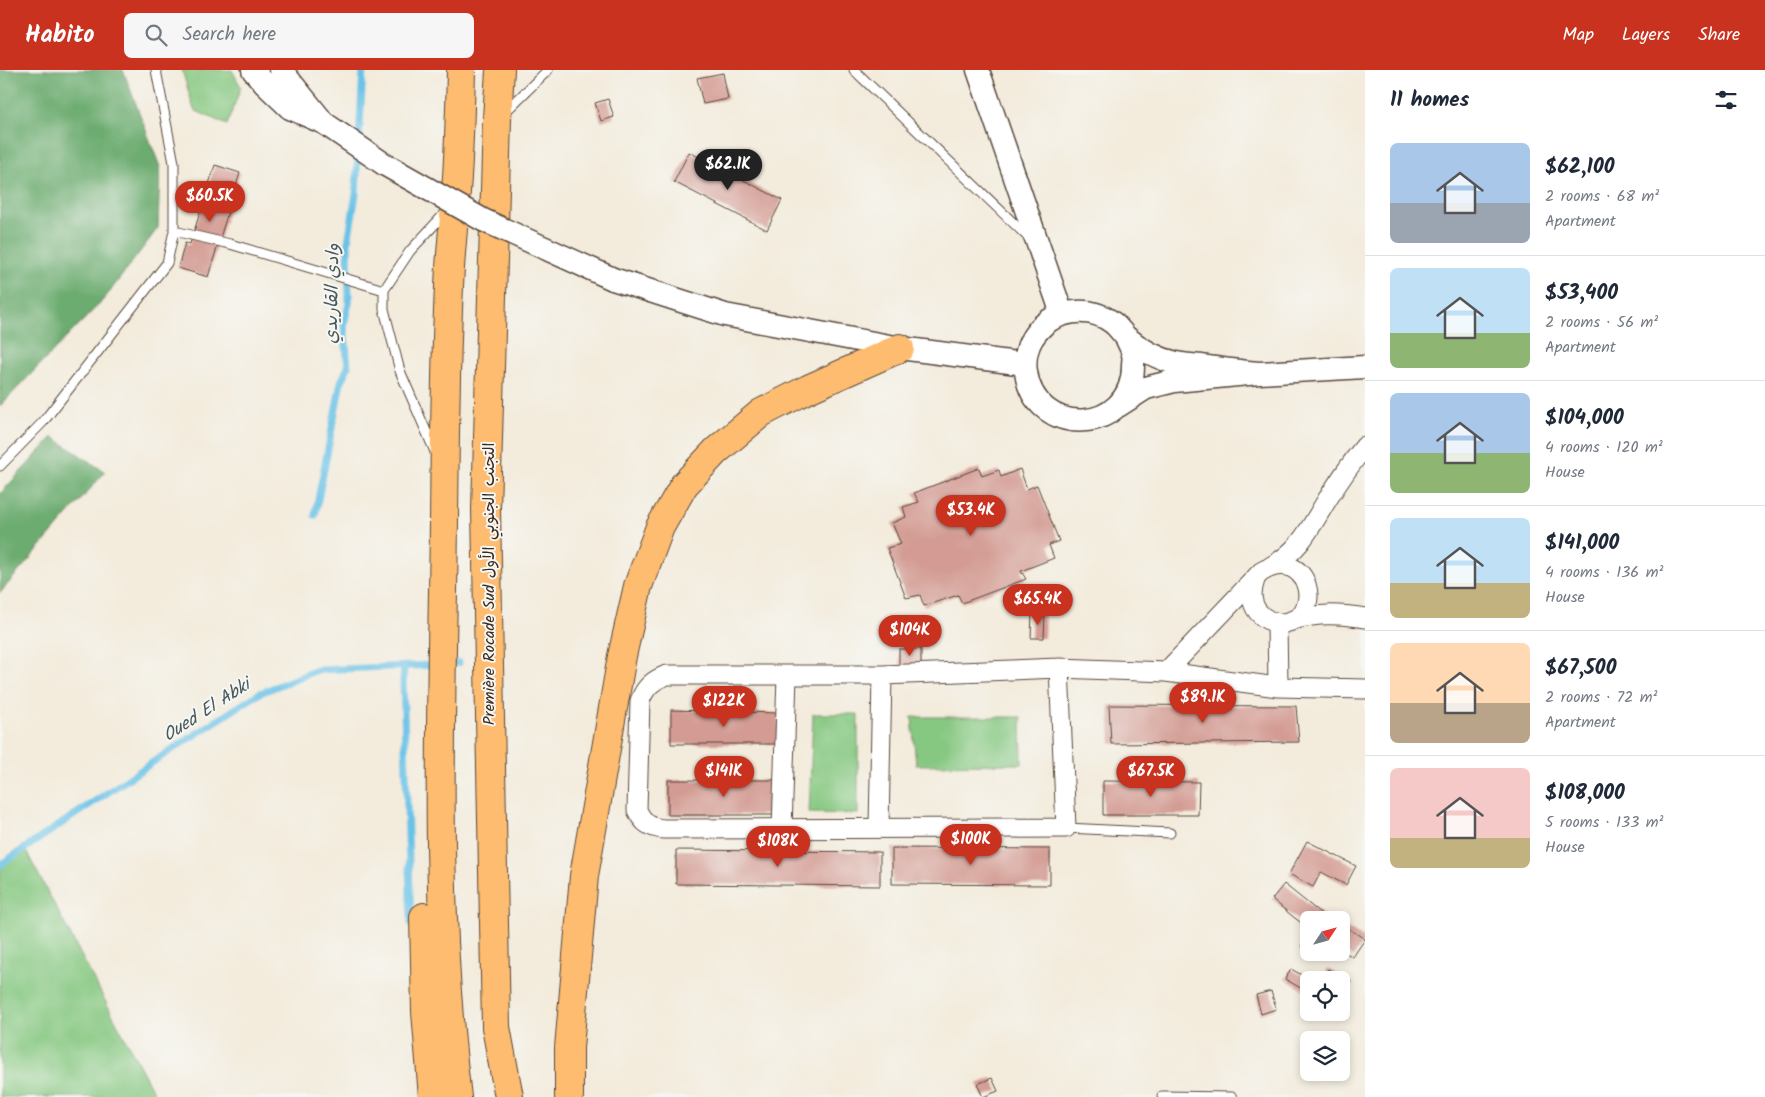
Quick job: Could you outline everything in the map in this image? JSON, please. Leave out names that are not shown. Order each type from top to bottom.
[{"type":"highway","points":[[457,1097],[448,1028],[442,919],[440,771],[444,547],[444,407],[449,284],[460,132],[461,70]]},
{"type":"highway","name":"Première Rocade Sud التجنب الجنوبي الأول","points":[[500,70],[486,509],[496,1027],[509,1097]]},
{"type":"highway","points":[[569,1097],[568,1048],[584,876],[622,656],[638,586],[660,528],[684,485],[716,451],[761,413],[900,348]]},
{"type":"highway","points":[[433,1097],[426,1012],[421,806],[426,651],[444,547]]},
{"type":"street","points":[[253,70],[282,103],[298,113],[324,123],[384,164],[483,220],[613,279],[726,315],[900,348],[1025,364]]},
{"type":"street","points":[[281,70],[324,123]]},
{"type":"street","points":[[978,70],[1062,314]]},
{"type":"street","points":[[1259,373],[1176,363],[1146,351],[1126,337],[1113,323],[1097,314],[1080,311],[1062,314],[1047,322],[1036,333],[1028,348],[1025,364],[1027,382],[1035,399],[1049,412],[1066,420],[1085,421],[1103,416],[1146,388],[1174,381],[1259,373],[1365,367]]},
{"type":"street","points":[[1118,406],[1129,391],[1133,376],[1133,354],[1126,337]]},
{"type":"street","points":[[1166,672],[1261,572],[1289,555],[1304,539],[1351,464],[1365,446]]},
{"type":"street","points":[[1285,621],[1300,615],[1306,608],[1309,599],[1303,560],[1304,539]]},
{"type":"street","points":[[1270,567],[1280,565],[1291,567],[1299,572],[1322,604],[1338,614]]},
{"type":"street","points":[[1255,580],[1251,598],[1254,607],[1260,615],[1268,620],[1285,621],[1315,615],[1338,614],[1365,618]]},
{"type":"street","points":[[1278,687],[1285,621]]},
{"type":"street","points":[[1059,668],[1066,828],[655,828],[647,824],[637,810],[640,701],[650,684],[658,678],[667,676],[882,676],[1059,668],[1166,672],[1278,687],[1365,689]]},
{"type":"street","points":[[782,829],[787,676]]},
{"type":"street","points":[[879,828],[882,676]]},
{"type":"lane","points":[[0,466],[43,422],[167,263],[174,231],[174,163],[156,70]]},
{"type":"lane","points":[[497,119],[548,70]]},
{"type":"lane","points":[[854,70],[1039,248]]},
{"type":"lane","points":[[444,473],[400,371],[384,309],[384,290],[410,251],[456,203]]},
{"type":"lane","points":[[174,231],[230,244],[384,290]]},
{"type":"lane","points":[[1066,828],[1170,833]]},
{"type":"lane","points":[[1162,1096],[1232,1097]]},
{"type":"green space","points":[[0,70],[123,70],[160,167],[158,228],[105,298],[0,406]]},
{"type":"green space","points":[[182,70],[232,70],[241,87],[227,125],[194,110]]},
{"type":"green space","points":[[53,437],[105,472],[0,593],[0,494]]},
{"type":"green space","points":[[813,714],[858,714],[858,814],[809,813]]},
{"type":"green space","points":[[912,717],[1021,717],[1022,764],[916,765]]},
{"type":"green space","points":[[25,849],[156,1097],[0,1097],[0,865]]},
{"type":"building","points":[[723,73],[728,99],[703,104],[697,78]]},
{"type":"building","points":[[608,99],[614,117],[601,121],[595,103]]},
{"type":"building","points":[[689,152],[782,200],[767,230],[674,182]]},
{"type":"building","points":[[215,165],[240,173],[208,277],[178,268],[185,243],[190,244]]},
{"type":"building","points":[[979,468],[982,476],[999,470],[1001,477],[1020,469],[1027,489],[1037,485],[1059,541],[1049,545],[1054,558],[1021,571],[1026,579],[962,603],[958,595],[924,606],[920,595],[906,598],[887,548],[901,544],[892,523],[906,517],[903,507],[919,502],[914,493]]},
{"type":"building","points":[[1032,613],[1045,614],[1044,638],[1031,638]]},
{"type":"building","points":[[899,649],[921,649],[921,665],[899,665]]},
{"type":"building","points":[[1109,705],[1296,706],[1299,742],[1111,744]]},
{"type":"building","points":[[671,710],[778,713],[780,744],[671,744]]},
{"type":"building","points":[[668,780],[781,780],[781,815],[668,815]]},
{"type":"building","points":[[1103,781],[1199,782],[1198,815],[1103,815]]},
{"type":"building","points":[[1307,841],[1356,866],[1346,885],[1321,872],[1313,887],[1289,874]]},
{"type":"building","points":[[892,848],[1050,849],[1050,885],[892,884]]},
{"type":"building","points":[[676,850],[880,852],[880,886],[676,884]]},
{"type":"building","points":[[1284,884],[1318,911],[1300,911],[1300,922],[1272,899]]},
{"type":"building","points":[[1350,930],[1365,939],[1353,957],[1350,955]]},
{"type":"building","points":[[1291,969],[1300,974],[1300,988],[1285,979]]},
{"type":"building","points":[[1271,991],[1276,1009],[1261,1014],[1256,995]]},
{"type":"building","points":[[992,1078],[998,1091],[983,1097],[977,1084]]},
{"type":"waterway","name":"وادي القاريدي","points":[[359,142],[363,70]]},
{"type":"waterway","name":"وادي القاريدي","points":[[315,515],[341,382],[348,367],[344,324],[349,303],[348,242],[356,194],[358,153]]},
{"type":"waterway","name":"Oued El Abki","points":[[446,664],[459,663]]},
{"type":"waterway","name":"Oued El Abki","points":[[0,865],[168,752],[260,693],[317,670],[436,665]]},
{"type":"waterway","points":[[404,667],[411,924]]}]
